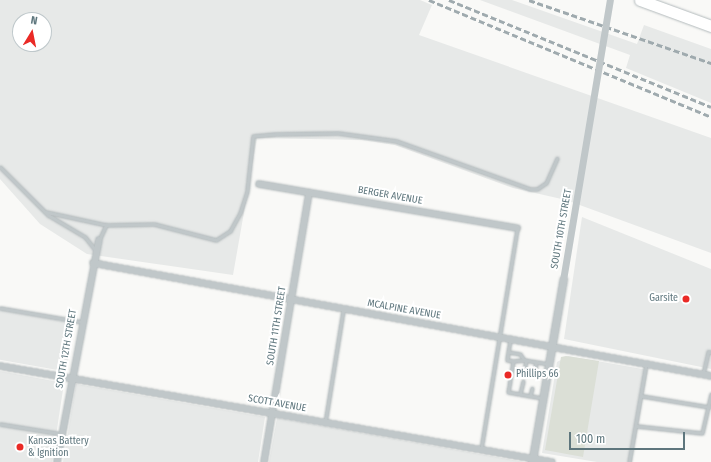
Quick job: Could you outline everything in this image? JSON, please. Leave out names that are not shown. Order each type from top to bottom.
[{"type":"highway","points":[[640,0],[711,19]]},
{"type":"highway","points":[[673,10],[711,26]]},
{"type":"street","name":"SOUTH 10TH STREET","points":[[533,460],[610,0]]},
{"type":"street","name":"BERGER AVENUE","points":[[259,184],[517,228]]},
{"type":"street","name":"SOUTH 11TH STREET","points":[[264,462],[309,193]]},
{"type":"street","name":"SOUTH 12TH STREET","points":[[57,462],[71,378],[93,263],[99,240]]},
{"type":"street","name":"MCALPINE AVENUE","points":[[93,263],[291,301],[552,346],[711,376]]},
{"type":"street","name":"SCOTT AVENUE","points":[[0,366],[325,422],[533,460],[552,462]]},
{"type":"lane","points":[[46,212],[106,225],[154,224],[216,240],[230,230],[240,213],[247,191],[252,136],[338,133],[396,141],[512,185],[537,189],[546,183],[557,158]]},
{"type":"lane","points":[[0,167],[46,212],[85,237],[96,251]]},
{"type":"lane","points":[[99,240],[106,225]]},
{"type":"lane","points":[[481,450],[517,228]]},
{"type":"lane","points":[[0,308],[82,322]]},
{"type":"lane","points":[[325,422],[343,310]]},
{"type":"lane","points":[[510,339],[507,360],[525,360],[549,364]]},
{"type":"lane","points":[[508,352],[520,354],[525,360],[524,372]]},
{"type":"lane","points":[[703,374],[708,352],[711,352]]},
{"type":"lane","points":[[513,361],[508,392],[543,398]]},
{"type":"lane","points":[[535,369],[536,362]]},
{"type":"lane","points":[[629,462],[637,426],[646,364]]},
{"type":"lane","points":[[520,394],[523,381]]},
{"type":"lane","points":[[530,396],[532,388]]},
{"type":"lane","points":[[637,426],[697,435],[705,429],[711,394]]},
{"type":"lane","points":[[642,396],[709,407]]},
{"type":"lane","points":[[0,424],[62,434]]},
{"type":"shaded area","points":[[0,0],[420,0],[432,5],[419,35],[711,138],[711,253],[566,200],[513,188],[395,145],[362,140],[257,138],[233,275],[87,254],[40,224],[0,179]]},
{"type":"shaded area","points":[[480,0],[512,0],[637,44],[644,25],[711,49],[711,103],[626,68],[630,55]]},
{"type":"shaded area","points":[[582,217],[711,269],[711,369],[564,339]]},
{"type":"shaded area","points":[[0,310],[75,323],[66,371],[0,360]]},
{"type":"shaded area","points":[[566,356],[599,361],[583,457],[545,450],[561,357]]},
{"type":"shaded area","points":[[568,356],[648,370],[632,462],[597,462],[542,453],[557,362]]},
{"type":"shaded area","points":[[0,371],[64,383],[52,462],[0,462]]},
{"type":"shaded area","points":[[76,384],[265,417],[258,462],[63,462]]},
{"type":"shaded area","points":[[277,418],[524,462],[269,462]]},
{"type":"railway","points":[[429,0],[711,117]]},
{"type":"railway","points":[[449,0],[711,107]]},
{"type":"railway","points":[[529,0],[711,63]]},
{"type":"place","name":"Garsite","points":[[686,299]]},
{"type":"place","name":"Phillips 66","points":[[508,375]]},
{"type":"place","name":"Kansas Battery & Ignition","points":[[20,447]]}]
